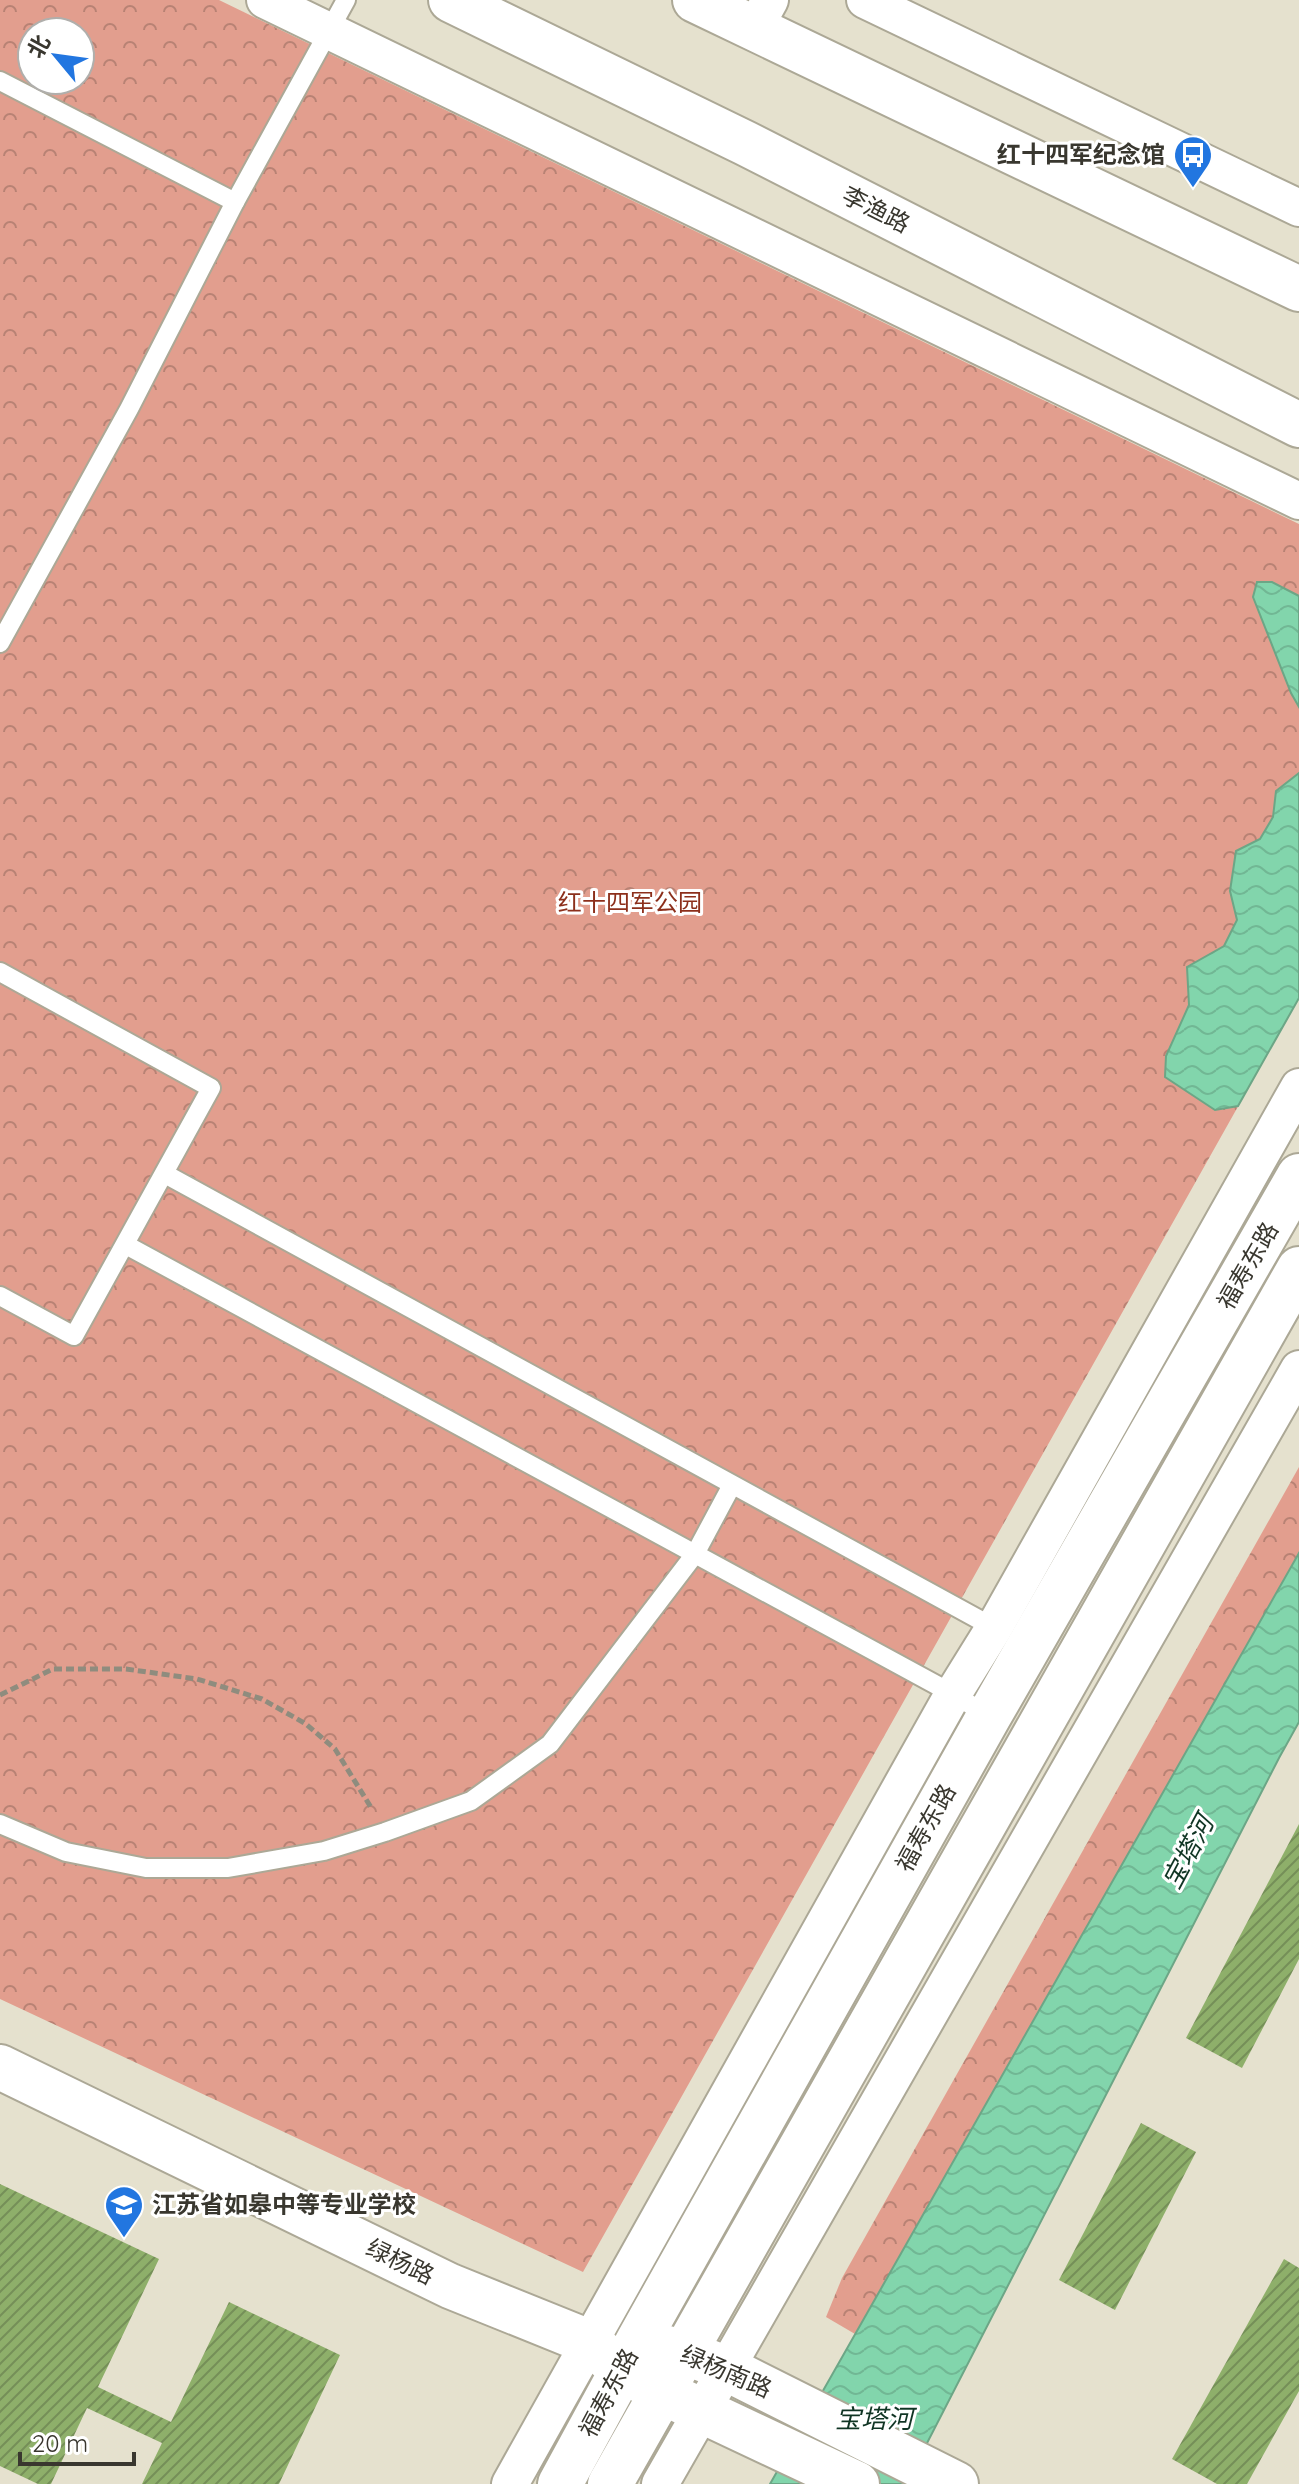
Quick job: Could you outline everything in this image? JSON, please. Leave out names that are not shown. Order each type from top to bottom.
[{"type":"main road","name":"李渔路","points":[[451,0],[745,143],[1294,421]]},
{"type":"main road","points":[[695,0],[762,14],[1299,289]]},
{"type":"main road","name":"福寿东路","points":[[560,2484],[971,1705],[1299,1176]]},
{"type":"main road","name":"福寿东路","points":[[610,2484],[681,2401],[684,2352],[1299,1269]]},
{"type":"main road","name":"绿杨路","points":[[0,2067],[450,2286],[589,2342]]},
{"type":"main road","name":"绿杨南路","points":[[589,2342],[630,2356],[681,2401],[857,2484]]},
{"type":"main road","name":"绿杨南路","points":[[630,2356],[684,2352],[725,2368],[956,2484]]},
{"type":"street","points":[[265,0],[1299,501]]},
{"type":"street","points":[[865,0],[1299,208]]},
{"type":"street","points":[[1013,1637],[1299,1087]]},
{"type":"street","points":[[660,2484],[681,2401],[725,2368],[1299,1369]]},
{"type":"street","points":[[510,2484],[589,2342],[971,1705]]},
{"type":"lane","points":[[0,643],[129,409],[235,202],[346,0]]},
{"type":"lane","points":[[0,81],[235,202]]},
{"type":"lane","points":[[0,972],[211,1088],[74,1336],[0,1296]]},
{"type":"lane","points":[[165,1174],[1013,1637]]},
{"type":"lane","points":[[126,1245],[971,1705]]},
{"type":"lane","points":[[0,1824],[66,1852],[146,1868],[228,1868],[324,1851],[471,1801],[550,1744],[695,1554],[732,1485]]},
{"type":"path","points":[[0,1695],[53,1669],[126,1669],[197,1679],[262,1699],[306,1724],[335,1749],[385,1832]]},
{"type":"green space","name":"红十四军公园","points":[[0,0],[219,0],[1299,524],[1299,998],[583,2272],[0,1999]]},
{"type":"green space","points":[[1299,1467],[1299,1555],[855,2334],[826,2317],[842,2278]]},
{"type":"water","points":[[1257,582],[1272,582],[1299,596],[1299,707],[1253,597]]},
{"type":"water","points":[[1299,773],[1299,998],[1238,1106],[1215,1110],[1165,1077],[1166,1056],[1189,1005],[1187,967],[1224,946],[1237,920],[1230,891],[1236,851],[1260,839],[1273,817],[1276,791]]},
{"type":"water","name":"宝塔河","points":[[1299,1553],[1299,1722],[906,2484],[770,2484]]},
{"type":"building","points":[[1299,1824],[1299,1959],[1242,2068],[1186,2038]]},
{"type":"building","points":[[1141,2123],[1196,2152],[1115,2310],[1059,2280]]},
{"type":"building","points":[[0,2184],[159,2259],[98,2387],[171,2422],[229,2302],[340,2355],[279,2484],[142,2484],[162,2443],[87,2408],[51,2484],[38,2484],[0,2466]]},
{"type":"building","points":[[1284,2259],[1299,2268],[1299,2391],[1247,2484],[1217,2484],[1172,2459]]},
{"type":"place","name":"红十四军纪念馆","points":[[1193,189]]},
{"type":"place","name":"江苏省如皋中等专业学校","points":[[124,2239]]}]
